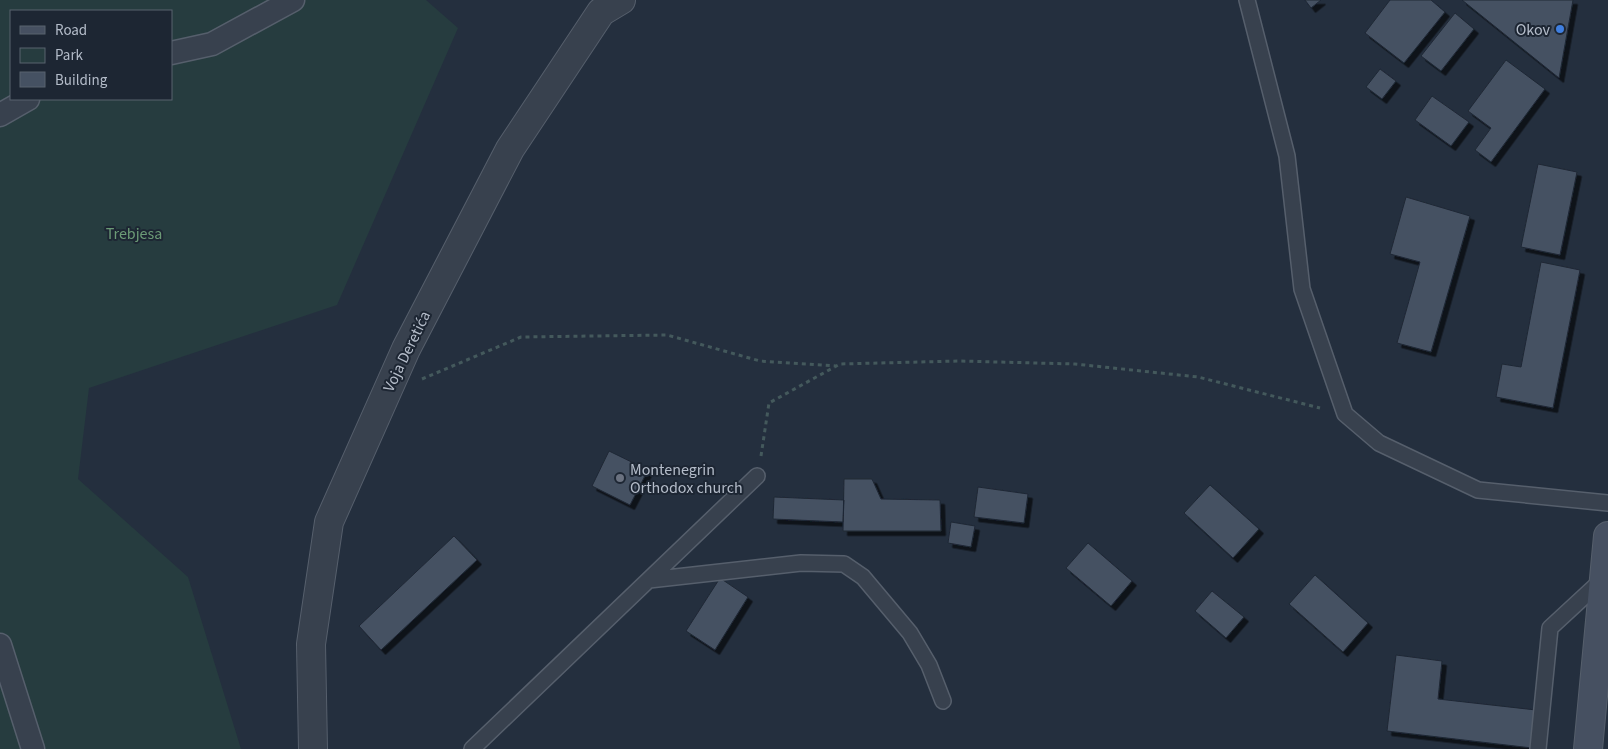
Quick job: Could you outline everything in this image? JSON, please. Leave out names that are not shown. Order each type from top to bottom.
[{"type":"main road","points":[[1588,749],[1608,536]]},
{"type":"street","points":[[172,53],[212,44],[293,0]]},
{"type":"street","name":"Voja Deretića","points":[[313,749],[311,644],[329,522],[406,349],[510,149],[601,12],[622,0]]},
{"type":"street","points":[[0,115],[26,100]]},
{"type":"street","points":[[0,645],[33,749]]},
{"type":"lane","points":[[1247,0],[1287,156],[1302,289],[1345,414],[1380,443],[1478,490],[1608,503]]},
{"type":"lane","points":[[472,749],[757,476]]},
{"type":"lane","points":[[649,580],[801,563],[844,564],[863,576],[910,633],[929,665],[943,702]]},
{"type":"lane","points":[[1538,749],[1550,628],[1603,579]]},
{"type":"path","points":[[414,384],[521,337],[667,335],[760,361],[837,366],[959,361],[1074,364],[1198,377],[1345,414]]},
{"type":"path","points":[[757,476],[769,403],[837,366]]},
{"type":"green space","name":"Trebjesa","points":[[0,0],[426,0],[458,28],[337,305],[89,388],[78,479],[188,577],[241,749],[0,749]]},
{"type":"building","points":[[1305,0],[1321,0],[1311,8]]},
{"type":"building","points":[[1390,0],[1431,0],[1445,12],[1404,63],[1365,33]]},
{"type":"building","points":[[1462,0],[1573,0],[1559,78]]},
{"type":"building","points":[[1455,13],[1474,29],[1441,71],[1421,56]]},
{"type":"building","points":[[1506,60],[1545,89],[1491,162],[1475,150],[1491,128],[1468,111]]},
{"type":"building","points":[[1380,69],[1396,81],[1382,99],[1366,87]]},
{"type":"building","points":[[1432,96],[1469,122],[1451,146],[1415,120]]},
{"type":"building","points":[[1538,164],[1577,172],[1560,255],[1521,247]]},
{"type":"building","points":[[1406,197],[1470,216],[1431,352],[1397,343],[1420,262],[1390,254]]},
{"type":"building","points":[[1541,262],[1580,270],[1553,408],[1496,397],[1502,364],[1521,367]]},
{"type":"building","name":"Montenegrin Orthodox church","points":[[609,451],[648,470],[630,505],[592,486]]},
{"type":"building","points":[[844,479],[872,479],[881,499],[940,500],[941,531],[843,531]]},
{"type":"building","points":[[1210,485],[1259,529],[1233,558],[1184,513]]},
{"type":"building","points":[[978,487],[1028,494],[1024,523],[974,517]]},
{"type":"building","points":[[774,497],[844,500],[843,522],[773,519]]},
{"type":"building","points":[[951,522],[975,526],[971,547],[948,543]]},
{"type":"building","points":[[454,536],[477,560],[381,650],[359,626]]},
{"type":"building","points":[[1088,543],[1132,581],[1111,606],[1066,568]]},
{"type":"building","points":[[1315,575],[1368,623],[1343,652],[1289,604]]},
{"type":"building","points":[[720,578],[748,597],[715,650],[686,631]]},
{"type":"building","points":[[1212,591],[1244,617],[1226,638],[1195,611]]},
{"type":"building","points":[[1396,655],[1442,661],[1438,699],[1536,710],[1532,748],[1387,731]]},
{"type":"place","name":"Okov","points":[[1560,29]]},
{"type":"place","name":"Montenegrin Orthodox church","points":[[620,478]]}]
